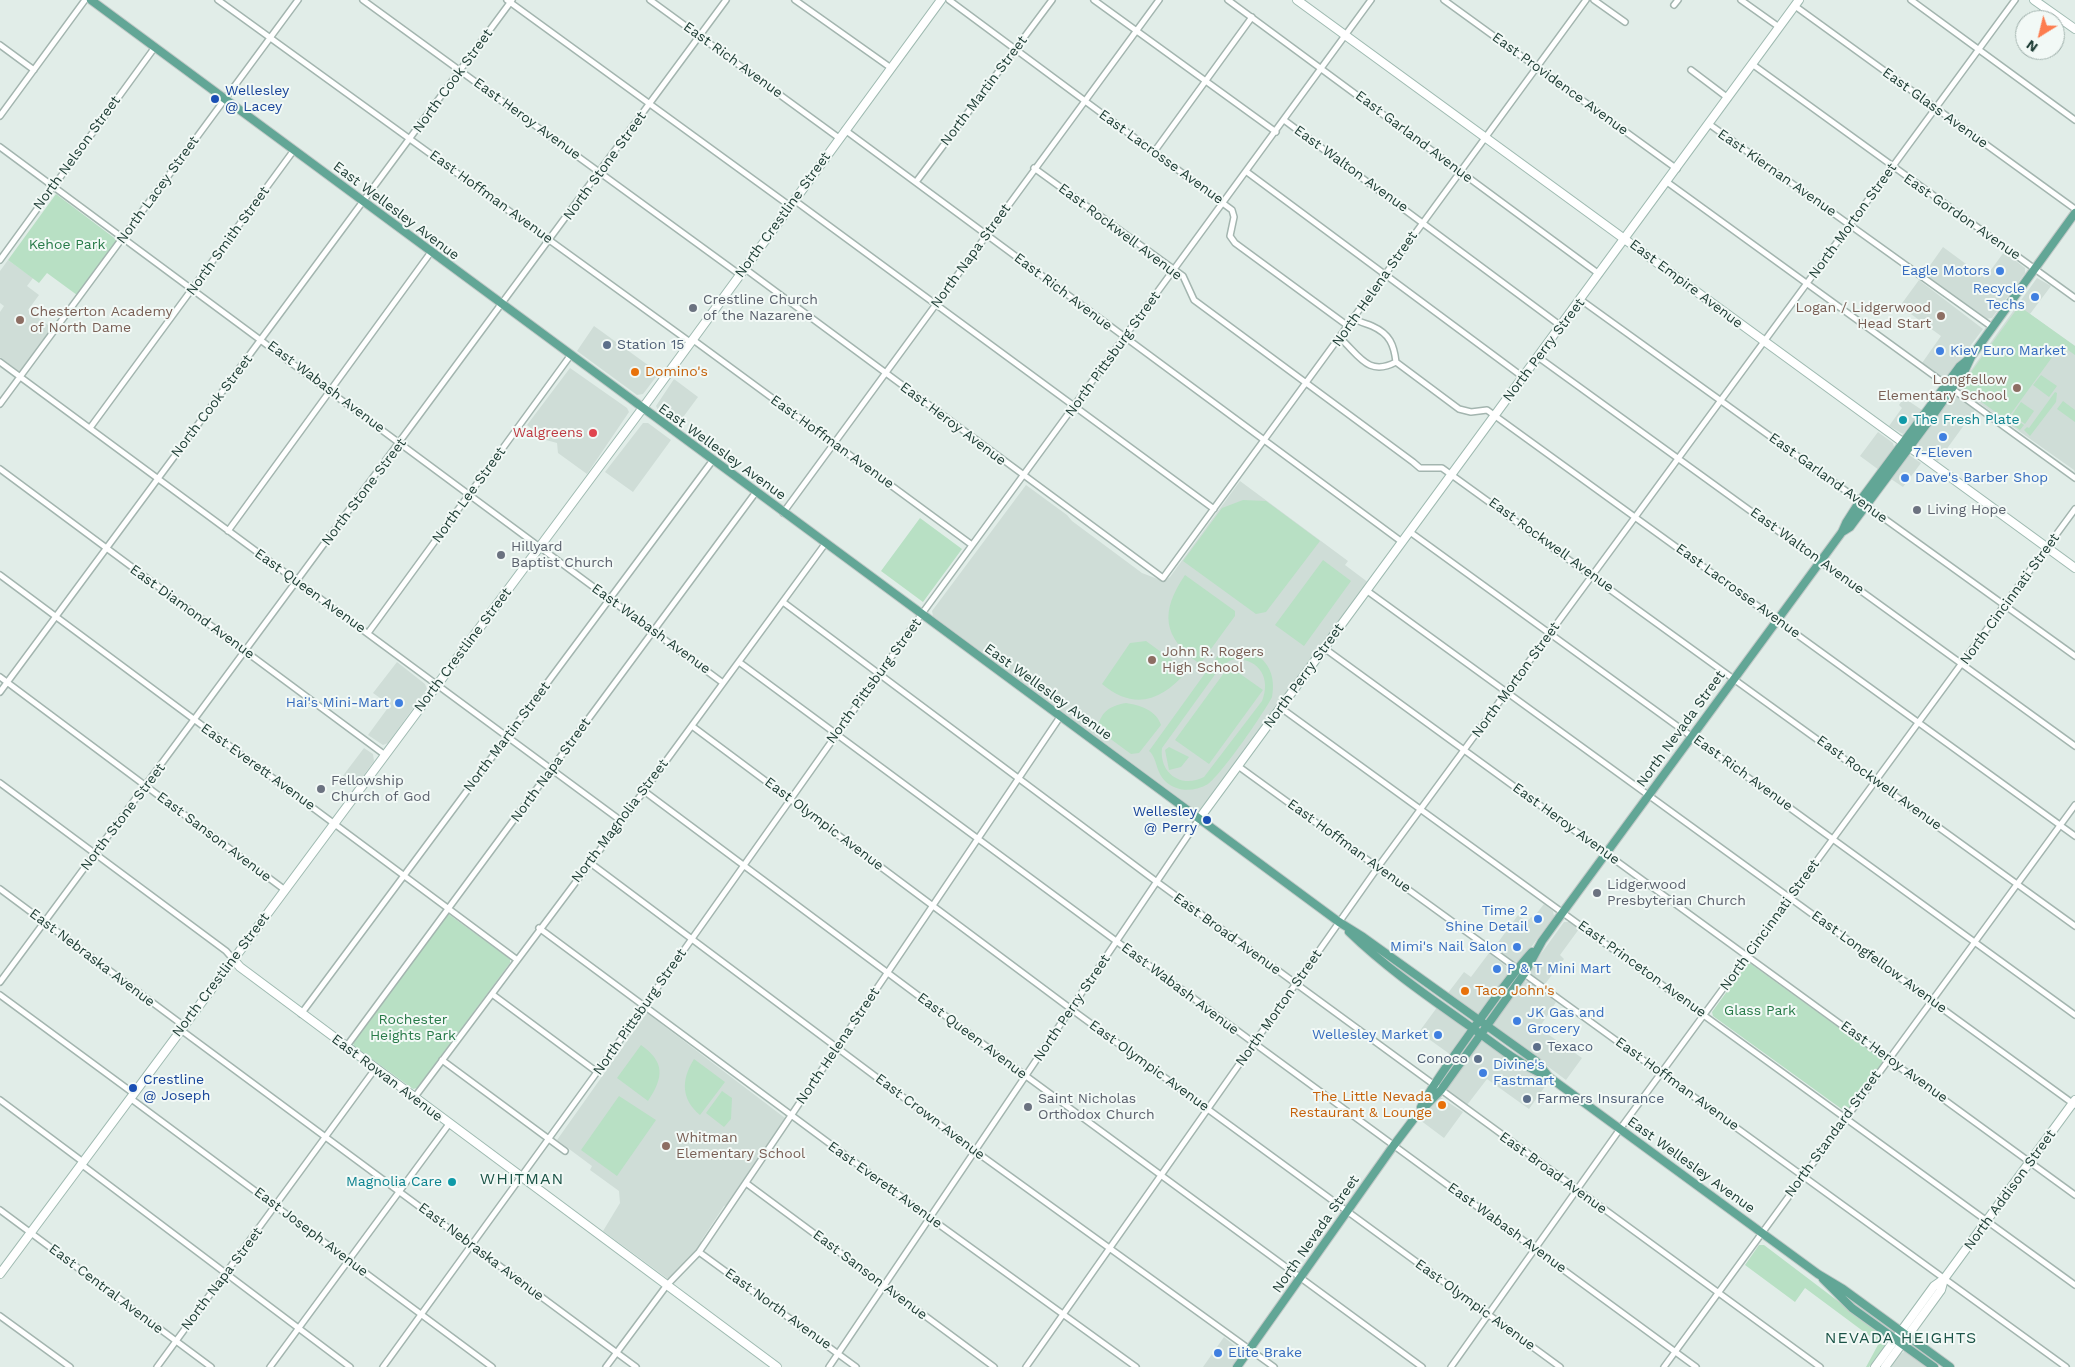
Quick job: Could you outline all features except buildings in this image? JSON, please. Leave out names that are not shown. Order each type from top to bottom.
[{"type":"main road","name":"East Wellesley Avenue","points":[[91,0],[570,356],[1339,922],[1363,937],[1536,1061],[1549,1077]]},
{"type":"main road","name":"North Nevada Street","points":[[1237,1367],[1394,1145],[1416,1116],[1441,1090],[1487,1026],[1542,941],[1821,561],[1842,532],[1846,523],[1910,448],[1949,387],[1960,366],[1971,357],[2075,214]]},
{"type":"main road","name":"North Nevada Street","points":[[1863,503],[1902,443],[1949,387]]},
{"type":"main road","name":"East Wellesley Avenue","points":[[1339,922],[1387,964],[1474,1029],[1529,1069],[1549,1077],[1818,1274],[1843,1289],[1950,1367]]},
{"type":"main road","name":"North Nevada Street","points":[[1416,1116],[1433,1085],[1479,1020],[1521,971]]},
{"type":"main road","name":"East Wellesley Avenue","points":[[1818,1274],[1838,1296],[1934,1367]]},
{"type":"street","points":[[0,116],[85,0]]},
{"type":"street","name":"East Hoffman Avenue","points":[[218,0],[972,545]]},
{"type":"street","name":"North Lacey Street","points":[[0,404],[298,0]]},
{"type":"street","name":"East Heroy Avenue","points":[[363,0],[600,172],[885,373],[1163,578]]},
{"type":"street","name":"East Rich Avenue","points":[[650,0],[839,138]]},
{"type":"street","name":"North Stone Street","points":[[0,982],[550,241],[726,0]]},
{"type":"street","points":[[795,0],[890,68]]},
{"type":"street","name":"North Crestline Street","points":[[0,1274],[642,408],[941,0]]},
{"type":"street","name":"East Lacrosse Avenue","points":[[949,0],[1232,210],[1234,217],[1230,236],[1235,243],[1348,326]]},
{"type":"street","name":"North Martin Street","points":[[916,182],[1052,0]]},
{"type":"street","name":"East Walton Avenue","points":[[1094,0],[1276,132]]},
{"type":"street","name":"North Napa Street","points":[[783,513],[988,236],[1034,168],[1159,0]]},
{"type":"street","name":"East Garland Avenue","points":[[1228,0],[1600,274]]},
{"type":"street","name":"East Empire Avenue","points":[[1297,0],[1626,239],[1652,262],[2075,568]]},
{"type":"street","name":"North Pittsburg Street","points":[[383,1367],[522,1177],[921,615],[1126,338],[1372,0]]},
{"type":"street","name":"East Providence Avenue","points":[[1444,0],[1676,169]]},
{"type":"street","name":"North Helena Street","points":[[1163,578],[1586,0]]},
{"type":"street","points":[[1594,0],[1625,22]]},
{"type":"street","points":[[1674,5],[1678,0]]},
{"type":"street","points":[[1742,0],[1779,28]]},
{"type":"street","points":[[1911,0],[2075,120]]},
{"type":"street","name":"North Morton Street","points":[[1026,1367],[1378,867],[2015,0]]},
{"type":"street","points":[[2034,0],[2075,29]]},
{"type":"street","points":[[510,1],[650,104],[937,304],[1214,509]]},
{"type":"street","name":"North Cook Street","points":[[0,692],[411,139],[510,1]]},
{"type":"street","name":"North Perry Street","points":[[829,1367],[1199,819],[1626,239],[1797,3]]},
{"type":"street","name":"East Glass Avenue","points":[[1797,3],[1935,108],[2075,209]]},
{"type":"street","points":[[1154,152],[1252,17]]},
{"type":"street","points":[[0,45],[34,70]]},
{"type":"street","name":"North Nelson Street","points":[[0,260],[155,47]]},
{"type":"street","name":"East Gordon Avenue","points":[[1752,64],[2075,298]]},
{"type":"street","points":[[1691,70],[1728,98]]},
{"type":"street","name":"East Walton Avenue","points":[[1284,120],[1423,221],[1561,326]]},
{"type":"street","name":"East Kiernan Avenue","points":[[1709,124],[1992,327]]},
{"type":"street","name":"East Rich Avenue","points":[[845,130],[1402,542]]},
{"type":"street","name":"East Wabash Avenue","points":[[0,147],[723,683]]},
{"type":"street","name":"North Smith Street","points":[[90,428],[294,150]]},
{"type":"street","name":"East Rockwell Avenue","points":[[1034,168],[1183,276],[1194,300],[1420,468],[1442,468],[1593,575],[2075,926]]},
{"type":"street","points":[[1247,172],[1523,377]]},
{"type":"street","points":[[1667,182],[2075,478]]},
{"type":"street","points":[[228,531],[431,252]]},
{"type":"street","name":"East Garland Avenue","points":[[1581,300],[2075,656]]},
{"type":"street","points":[[1340,338],[1353,353],[1372,367],[1384,368],[1396,362],[1394,345],[1373,327],[1360,323],[1354,318]]},
{"type":"street","name":"North Lee Street","points":[[368,633],[570,356]]},
{"type":"street","name":"East Walton Avenue","points":[[1538,357],[2075,746]]},
{"type":"street","name":"East Queen Avenue","points":[[0,362],[620,820]]},
{"type":"street","name":"East Lacrosse Avenue","points":[[1396,362],[1459,409],[1471,412],[1487,410],[2075,836]]},
{"type":"street","name":"North Martin Street","points":[[301,1014],[713,460]]},
{"type":"street","name":"East Diamond Avenue","points":[[0,469],[385,755]]},
{"type":"street","name":"North Napa Street","points":[[346,1048],[756,492]]},
{"type":"street","name":"North Cincinnati Street","points":[[1450,1367],[1620,1129],[2075,509]]},
{"type":"street","name":"East Rich Avenue","points":[[1410,532],[2075,1015]]},
{"type":"street","name":"North Magnolia Street","points":[[414,1098],[539,928],[644,791],[825,544]]},
{"type":"street","name":"East Everett Avenue","points":[[0,575],[516,959]]},
{"type":"street","name":"East Longfellow Avenue","points":[[1366,590],[2074,1103]]},
{"type":"street","name":"East Broad Avenue","points":[[783,602],[1156,882],[1820,1367]]},
{"type":"street","name":"East Heroy Avenue","points":[[1324,648],[2075,1195]]},
{"type":"street","name":"East Wabash Avenue","points":[[739,662],[1254,1044],[1696,1367]]},
{"type":"street","name":"East Sanson Avenue","points":[[0,677],[285,890]]},
{"type":"street","name":"East Princeton Avenue","points":[[1281,708],[2075,1284]]},
{"type":"street","name":"North Helena Street","points":[[606,1367],[667,1285],[699,1252],[1060,717]]},
{"type":"street","name":"East Olympic Avenue","points":[[692,726],[1071,1009],[1560,1367]]},
{"type":"street","name":"East Hoffman Avenue","points":[[1238,766],[2066,1367]]},
{"type":"street","name":"East Rowan Avenue","points":[[0,783],[226,951],[240,967],[346,1048],[777,1367]]},
{"type":"street","name":"East Queen Avenue","points":[[644,791],[1026,1076],[1422,1367]]},
{"type":"street","name":"North Standard Street","points":[[1664,1367],[2075,805]]},
{"type":"street","name":"East Crown Avenue","points":[[589,862],[975,1150],[1274,1367]]},
{"type":"street","name":"East Nebraska Avenue","points":[[0,889],[327,1138],[636,1367]]},
{"type":"street","name":"East Everett Avenue","points":[[539,928],[930,1218],[1136,1367]]},
{"type":"street","points":[[492,994],[597,1072]]},
{"type":"street","name":"East Joseph Avenue","points":[[0,995],[276,1206],[492,1367]]},
{"type":"street","points":[[442,1060],[565,1151]]},
{"type":"street","name":"North Napa Street","points":[[157,1367],[327,1138],[375,1069]]},
{"type":"street","points":[[0,1100],[226,1275],[350,1367]]},
{"type":"street","name":"North Addison Street","points":[[1885,1367],[1904,1333],[1941,1290],[1944,1279],[2074,1103]]},
{"type":"street","points":[[270,1367],[449,1124]]},
{"type":"street","name":"East Sanson Avenue","points":[[746,1183],[994,1367]]},
{"type":"street","name":"East Central Avenue","points":[[0,1210],[211,1367]]},
{"type":"street","name":"East North Avenue","points":[[699,1252],[856,1367]]},
{"type":"street","points":[[0,1316],[70,1367]]},
{"type":"street","name":"North Addison Street","points":[[1875,1367],[1899,1342]]},
{"type":"shaded area","points":[[1943,247],[1985,278],[2004,252],[2025,268],[2025,273],[1992,318],[1986,319],[1924,274]]},
{"type":"shaded area","name":"Chesterton Academy of North Dame","points":[[8,260],[33,278],[27,286],[39,295],[28,310],[52,328],[20,372],[0,357],[0,312],[4,306],[0,303],[0,271]]},
{"type":"shaded area","name":"Longfellow Elementary School","points":[[2037,278],[2051,286],[2030,314],[2075,346],[2075,473],[2074,470],[1958,388]]},
{"type":"shaded area","name":"Logan / Lidgerwood Head Start","points":[[1919,280],[1983,329],[1947,377],[1942,377],[1922,363],[1941,336],[1900,306]]},
{"type":"shaded area","points":[[594,326],[659,373],[643,394],[637,395],[577,351]]},
{"type":"shaded area","points":[[570,368],[627,408],[629,412],[587,474],[558,453],[557,443],[546,440],[527,425]]},
{"type":"shaded area","points":[[674,379],[698,397],[678,424],[658,410],[656,406]]},
{"type":"shaded area","points":[[1955,396],[1975,410],[1938,461],[1920,448],[1918,443],[1949,398]]},
{"type":"shaded area","points":[[1904,398],[1922,410],[1903,434],[1889,426],[1902,408],[1899,405]]},
{"type":"shaded area","points":[[643,423],[648,423],[671,440],[633,492],[605,472]]},
{"type":"shaded area","points":[[1878,432],[1893,443],[1894,447],[1879,470],[1860,456]]},
{"type":"shaded area","points":[[1909,455],[1921,463],[1903,487],[1891,479]]},
{"type":"shaded area","name":"John R. Rogers High School","points":[[1240,481],[1348,561],[1345,565],[1369,583],[1200,811],[1197,811],[933,616],[932,611],[1026,485],[1142,573],[1163,581],[1170,577]]},
{"type":"shaded area","points":[[397,662],[425,684],[427,689],[388,743],[383,745],[368,735],[390,705],[373,693]]},
{"type":"shaded area","points":[[364,748],[373,754],[374,761],[355,787],[342,777]]},
{"type":"shaded area","points":[[1544,904],[1553,911],[1554,916],[1521,961],[1514,962],[1494,948],[1518,915],[1527,922],[1531,917],[1533,918]]},
{"type":"shaded area","points":[[1564,922],[1569,922],[1579,929],[1560,955],[1564,959],[1545,984],[1531,974],[1530,969]]},
{"type":"shaded area","points":[[1489,953],[1507,967],[1510,972],[1480,1013],[1477,1014],[1448,993],[1464,972],[1471,977]]},
{"type":"shaded area","points":[[1528,981],[1556,1002],[1539,1028],[1582,1058],[1566,1080],[1494,1026],[1494,1020],[1522,982]]},
{"type":"shaded area","points":[[1438,1006],[1467,1029],[1451,1055],[1419,1032]]},
{"type":"shaded area","name":"Whitman Elementary School","points":[[647,1013],[785,1118],[728,1205],[724,1206],[701,1241],[701,1245],[668,1279],[603,1231],[620,1203],[619,1191],[590,1170],[592,1166],[557,1140]]},
{"type":"shaded area","points":[[1482,1040],[1546,1085],[1529,1109],[1487,1079],[1467,1105],[1448,1091],[1447,1086]]},
{"type":"shaded area","points":[[1440,1097],[1463,1112],[1444,1138],[1420,1120]]},
{"type":"shaded area","points":[[1224,1337],[1241,1351],[1232,1367],[1203,1367]]},
{"type":"shaded area","points":[[1906,1351],[1929,1367],[1890,1367],[1898,1355]]},
{"type":"green space","name":"Kehoe Park","points":[[56,194],[117,240],[77,295],[47,273],[39,283],[8,260]]},
{"type":"green space","points":[[2019,306],[2075,346],[2075,355],[2061,345],[2010,415],[2024,425],[2020,430],[1961,386]]},
{"type":"green space","points":[[2041,375],[2057,386],[2049,397],[2033,385]]},
{"type":"green space","points":[[2055,392],[2057,393],[2056,402],[2030,436],[2024,430],[2027,427],[2029,428]]},
{"type":"green space","points":[[2063,401],[2075,410],[2075,422],[2057,409]]},
{"type":"green space","points":[[2021,402],[2034,411],[2025,424],[2012,415]]},
{"type":"green space","points":[[1243,500],[1266,501],[1320,541],[1266,612],[1256,614],[1183,561],[1222,508]]},
{"type":"green space","points":[[920,518],[962,549],[923,602],[881,571]]},
{"type":"green space","points":[[1323,560],[1351,581],[1304,646],[1275,625]]},
{"type":"green space","points":[[1185,575],[1235,611],[1235,616],[1200,664],[1178,644],[1172,634],[1169,623],[1171,601]]},
{"type":"green space","points":[[1146,641],[1187,671],[1168,689],[1147,699],[1125,698],[1102,684],[1130,643]]},
{"type":"green space","points":[[1224,647],[1255,655],[1266,663],[1272,675],[1272,697],[1242,743],[1208,784],[1191,790],[1174,787],[1163,779],[1149,751]],"holes":[[[1235,659],[1244,660],[1257,666],[1264,678],[1265,685],[1262,701],[1204,777],[1187,781],[1173,776],[1164,765],[1162,748],[1219,669],[1229,661]]]},
{"type":"green space","points":[[1229,666],[1263,690],[1209,764],[1175,740]]},
{"type":"green space","points":[[1126,703],[1137,705],[1151,712],[1161,725],[1139,753],[1131,754],[1097,729],[1103,714],[1110,708]]},
{"type":"green space","points":[[1169,747],[1189,757],[1181,767],[1169,770],[1165,750]]},
{"type":"green space","name":"Rochester Heights Park","points":[[447,913],[510,959],[510,963],[417,1088],[413,1089],[354,1046],[353,1043]]},
{"type":"green space","name":"Glass Park","points":[[1747,964],[1751,964],[1882,1059],[1882,1063],[1848,1110],[1843,1110],[1713,1016],[1712,1012]]},
{"type":"green space","points":[[641,1045],[649,1051],[660,1070],[657,1085],[648,1101],[617,1078]]},
{"type":"green space","points":[[694,1059],[725,1082],[700,1115],[689,1102],[685,1089],[687,1074]]},
{"type":"green space","points":[[722,1091],[732,1098],[731,1119],[724,1127],[706,1113]]},
{"type":"green space","points":[[619,1096],[656,1120],[617,1176],[581,1150]]},
{"type":"green space","points":[[1759,1245],[1764,1245],[1884,1336],[1885,1345],[1869,1367],[1866,1367],[1879,1343],[1805,1288],[1795,1302],[1745,1265]]},
{"type":"place","name":"Wellesley @ Lacey","points":[[215,99]]},
{"type":"place","name":"Eagle Motors","points":[[2000,271]]},
{"type":"place","name":"Recycle Techs","points":[[2035,297]]},
{"type":"place","name":"Crestline Church of the Nazarene","points":[[693,308]]},
{"type":"place","name":"Logan / Lidgerwood Head Start","points":[[1941,316]]},
{"type":"place","name":"Chesterton Academy of North Dame","points":[[20,320]]},
{"type":"place","name":"Station 15","points":[[607,345]]},
{"type":"place","name":"Kiev Euro Market","points":[[1940,351]]},
{"type":"place","name":"Domino's","points":[[635,372]]},
{"type":"place","name":"Longfellow Elementary School","points":[[2017,388]]},
{"type":"place","name":"The Fresh Plate","points":[[1903,420]]},
{"type":"place","name":"Walgreens","points":[[593,433]]},
{"type":"place","name":"7-Eleven","points":[[1943,437]]},
{"type":"place","name":"Dave's Barber Shop","points":[[1905,478]]},
{"type":"place","name":"Living Hope","points":[[1917,510]]},
{"type":"place","name":"Hillyard Baptist Church","points":[[501,555]]},
{"type":"place","name":"John R. Rogers High School","points":[[1152,660]]},
{"type":"place","name":"Hai's Mini-Mart","points":[[399,703]]},
{"type":"place","name":"Fellowship Church of God","points":[[321,789]]},
{"type":"place","name":"Wellesley @ Perry","points":[[1207,820]]},
{"type":"place","name":"Lidgerwood Presbyterian Church","points":[[1597,893]]},
{"type":"place","name":"Time 2 Shine Detail","points":[[1538,919]]},
{"type":"place","name":"Mimi's Nail Salon","points":[[1517,947]]},
{"type":"place","name":"P & T Mini Mart","points":[[1497,969]]},
{"type":"place","name":"Taco John's","points":[[1465,991]]},
{"type":"place","name":"JK Gas and Grocery","points":[[1517,1021]]},
{"type":"place","name":"Wellesley Market","points":[[1438,1035]]},
{"type":"place","name":"Texaco","points":[[1537,1047]]},
{"type":"place","name":"Conoco","points":[[1478,1059]]},
{"type":"place","name":"Divine's Fastmart","points":[[1483,1073]]},
{"type":"place","name":"Crestline @ Joseph","points":[[133,1088]]},
{"type":"place","name":"Farmers Insurance","points":[[1527,1099]]},
{"type":"place","name":"The Little Nevada Restaurant & Lounge","points":[[1442,1105]]},
{"type":"place","name":"Saint Nicholas Orthodox Church","points":[[1028,1107]]},
{"type":"place","name":"Whitman Elementary School","points":[[666,1146]]},
{"type":"place","name":"Magnolia Care","points":[[452,1182]]},
{"type":"place","name":"Elite Brake","points":[[1218,1353]]},
{"type":"district","name":"WHITMAN","points":[[522,1179]]},
{"type":"district","name":"NEVADA HEIGHTS","points":[[1901,1338]]}]
